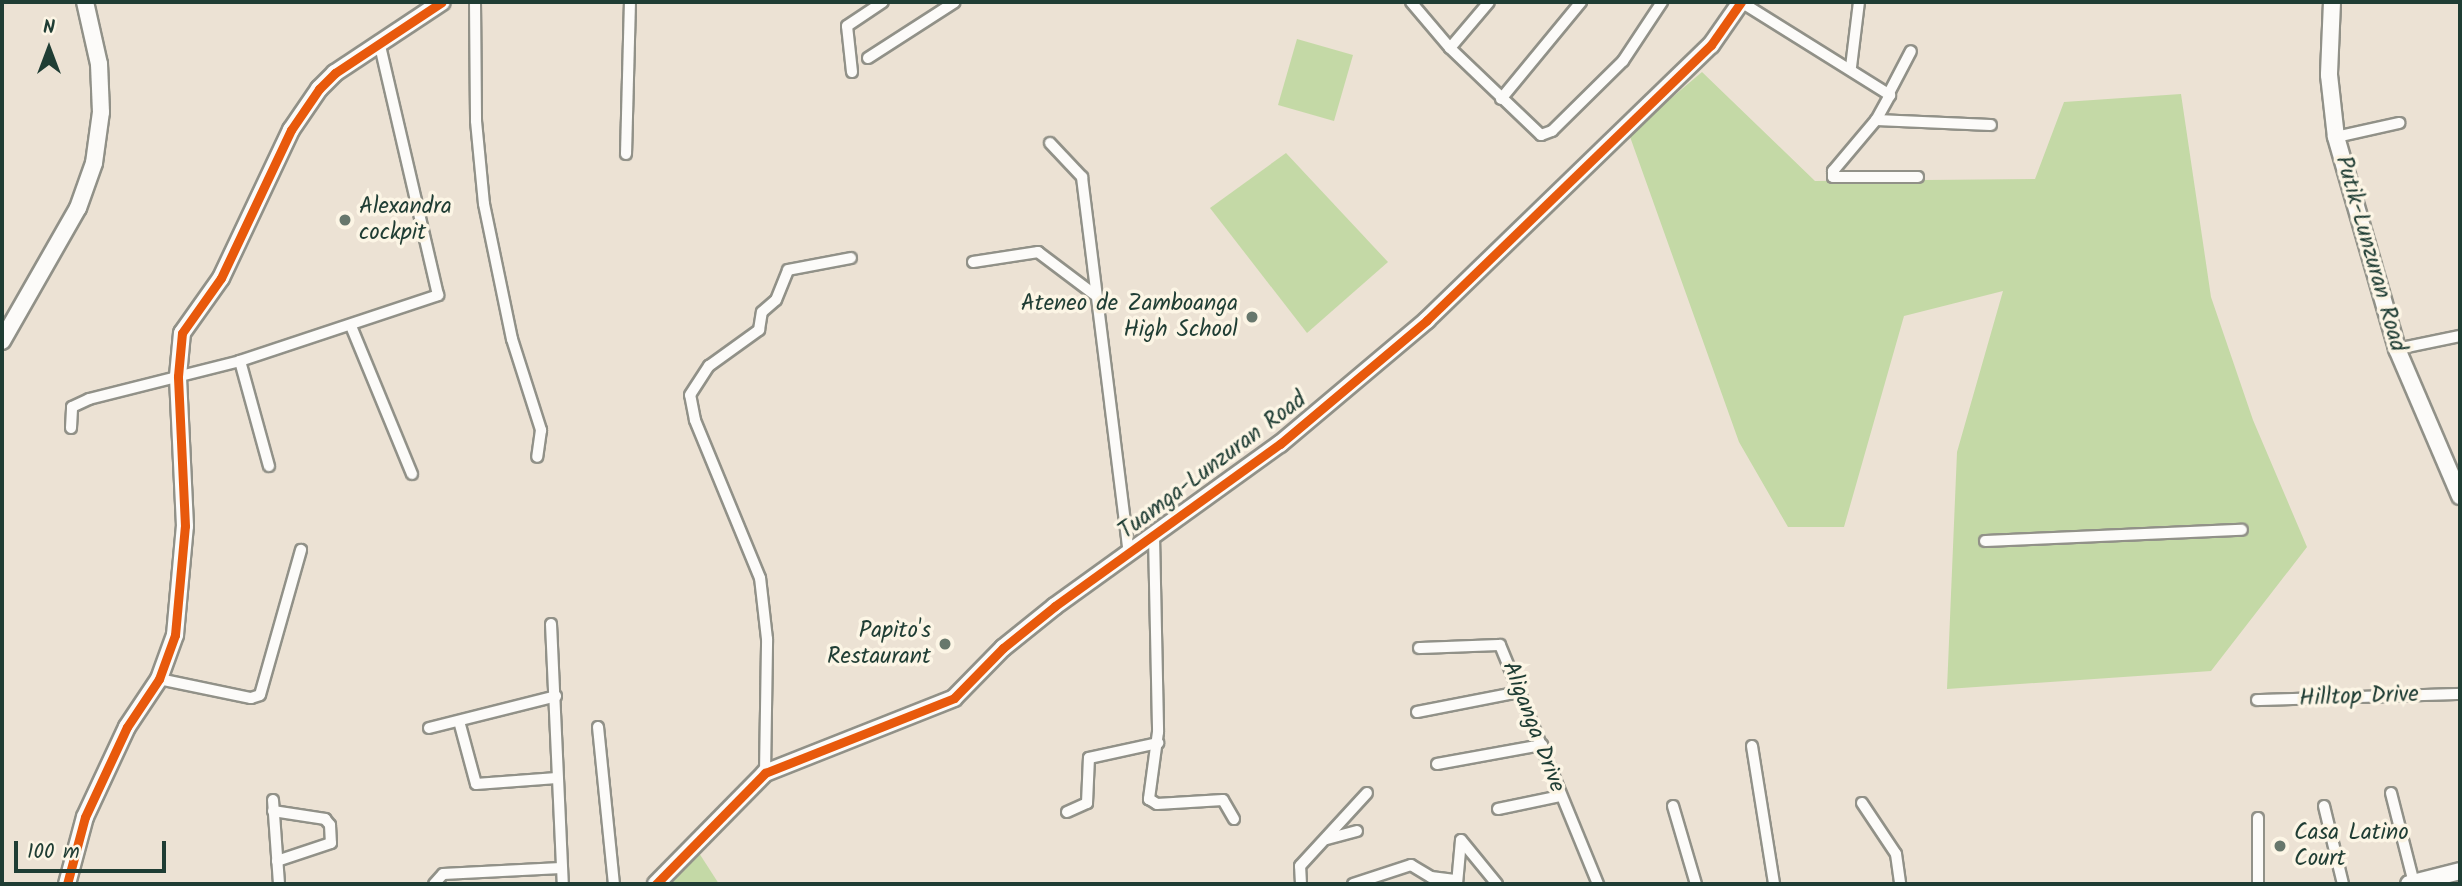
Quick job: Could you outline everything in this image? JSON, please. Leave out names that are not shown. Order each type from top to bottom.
[{"type":"street","points":[[2,341],[78,208],[94,163],[101,113],[99,64],[85,2]]},
{"type":"street","points":[[475,2],[476,121],[485,204],[512,339],[541,430],[537,457]]},
{"type":"street","points":[[626,154],[630,2]]},
{"type":"street","points":[[852,72],[847,26],[883,2]]},
{"type":"street","points":[[868,58],[955,2]]},
{"type":"street","points":[[1411,2],[1450,48],[1536,134],[1552,131],[1623,61],[1662,2]]},
{"type":"street","points":[[1450,48],[1489,2]]},
{"type":"street","points":[[1502,99],[1581,2]]},
{"type":"street","points":[[1741,2],[1889,93]]},
{"type":"street","name":"Tuamga-Lunzuran Road","points":[[656,884],[765,774],[942,706],[965,691],[1003,648],[1280,444],[1405,341],[1710,45],[1741,2]]},
{"type":"street","points":[[1851,68],[1859,2]]},
{"type":"street","name":"Putik-Lunzuran Road","points":[[2332,2],[2329,75],[2336,137],[2397,349],[2460,496]]},
{"type":"street","points":[[67,884],[85,817],[127,727],[159,679],[176,635],[185,486],[178,376],[181,333],[221,278],[291,130],[335,73],[380,45],[438,3]]},
{"type":"street","points":[[71,428],[70,412],[76,404],[240,361],[438,295],[380,45]]},
{"type":"street","points":[[1910,51],[1889,93],[1890,99],[1877,120],[1831,175],[1918,177]]},
{"type":"street","points":[[1877,120],[1991,125]]},
{"type":"street","points":[[2336,137],[2399,123]]},
{"type":"street","points":[[1050,143],[1082,177],[1129,553]]},
{"type":"street","points":[[973,262],[1038,252],[1095,295]]},
{"type":"street","points":[[765,774],[767,639],[760,578],[695,420],[690,395],[709,366],[759,330],[762,312],[776,300],[788,270],[850,258]]},
{"type":"street","points":[[351,326],[412,474]]},
{"type":"street","points":[[2397,349],[2460,336]]},
{"type":"street","points":[[240,361],[269,466]]},
{"type":"street","points":[[1985,541],[2242,530]]},
{"type":"street","points":[[1154,536],[1158,743],[1151,803],[1223,800],[1234,820]]},
{"type":"street","points":[[159,679],[251,698],[260,695],[301,550]]},
{"type":"street","points":[[551,624],[563,884]]},
{"type":"street","name":"Aliganga Drive","points":[[1419,648],[1494,642],[1502,650],[1598,884]]},
{"type":"street","points":[[1417,712],[1520,692]]},
{"type":"street","name":"Hilltop Drive","points":[[2258,700],[2460,695]]},
{"type":"street","points":[[429,728],[556,696]]},
{"type":"street","points":[[460,721],[476,783],[557,778]]},
{"type":"street","points":[[598,727],[614,884]]},
{"type":"street","points":[[1067,812],[1087,803],[1089,758],[1158,743]]},
{"type":"street","points":[[1437,764],[1542,746]]},
{"type":"street","points":[[1752,746],[1774,884]]},
{"type":"street","points":[[1301,884],[1300,866],[1367,793]]},
{"type":"street","points":[[2391,793],[2411,884],[2460,871]]},
{"type":"street","points":[[1498,809],[1560,796]]},
{"type":"street","points":[[1862,803],[1896,854],[1900,884]]},
{"type":"street","points":[[277,861],[331,843],[330,825],[325,819],[273,806],[277,861],[279,884]]},
{"type":"street","points":[[1674,806],[1696,884]]},
{"type":"street","points":[[2324,806],[2343,884]]},
{"type":"street","points":[[2258,818],[2258,884]]},
{"type":"street","points":[[1326,839],[1357,831]]},
{"type":"street","points":[[1353,884],[1411,865],[1431,877],[1457,882],[1461,840],[1497,884]]},
{"type":"street","points":[[434,884],[443,874],[562,868]]},
{"type":"green space","points":[[1297,39],[1353,55],[1334,121],[1278,105]]},
{"type":"green space","points":[[1702,72],[1815,181],[2035,179],[2064,102],[2181,94],[2211,297],[2253,420],[2307,547],[2211,671],[1947,689],[1957,452],[2003,291],[1904,316],[1844,527],[1788,527],[1739,442],[1629,134]]},
{"type":"green space","points":[[1286,153],[1388,262],[1307,333],[1210,208]]},
{"type":"green space","points":[[699,853],[719,884],[671,884]]},
{"type":"cycle path","points":[[67,884],[85,817],[127,727],[159,679],[175,635],[185,526],[178,376],[182,333],[221,278],[291,130],[319,89],[335,73],[442,2]]},
{"type":"cycle path","points":[[656,884],[765,773],[954,698],[1003,648],[1055,606],[1280,444],[1427,320],[1711,45],[1741,2]]},
{"type":"place","name":"Alexandra cockpit","points":[[345,220]]},
{"type":"place","name":"Ateneo de Zamboanga High School","points":[[1252,317]]},
{"type":"place","name":"Papito's Restaurant","points":[[945,644]]},
{"type":"place","name":"Casa Latino Court","points":[[2280,846]]}]
